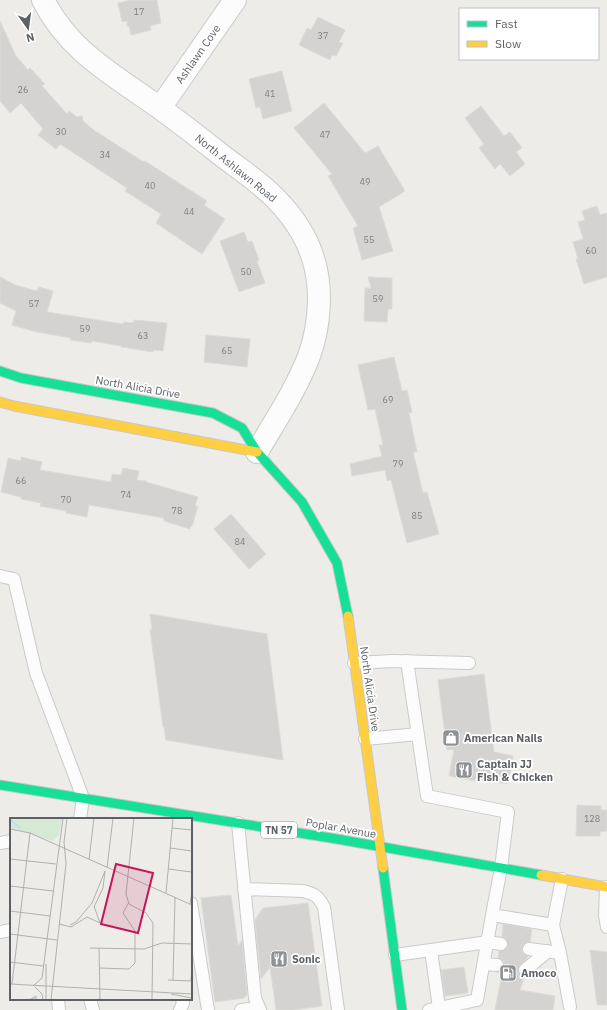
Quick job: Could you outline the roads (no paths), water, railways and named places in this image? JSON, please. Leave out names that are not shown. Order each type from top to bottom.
[{"type":"main road","name":"North Alicia Drive","points":[[0,371],[21,378],[213,413],[242,428],[257,452],[302,502],[337,563],[348,616],[402,1010]]},
{"type":"main road","points":[[0,402],[14,406],[257,452]]},
{"type":"main road","name":"Poplar Avenue","points":[[0,785],[82,798],[149,814],[189,818]]},
{"type":"main road","name":"Poplar Avenue","points":[[192,818],[238,823],[380,846],[607,887]]},
{"type":"street","name":"North Ashlawn Road","points":[[43,0],[60,28],[78,47],[112,75],[160,108],[252,178],[274,198],[302,233],[312,255],[317,278],[319,302],[316,327],[309,356],[296,386],[257,452]]},
{"type":"street","name":"Ashlawn Cove","points":[[160,108],[235,0]]},
{"type":"lane","points":[[0,576],[14,579],[36,673],[82,798],[80,818]]},
{"type":"lane","points":[[407,661],[427,796],[508,812],[501,868],[477,1000],[434,1009],[431,950]]},
{"type":"lane","points":[[354,663],[407,661],[469,663]]},
{"type":"lane","points":[[365,739],[418,734]]},
{"type":"lane","points":[[238,823],[255,998],[259,1009],[241,1010]]},
{"type":"lane","points":[[0,843],[10,842]]},
{"type":"lane","points":[[562,879],[553,925],[554,952],[570,1007]]},
{"type":"lane","points":[[607,887],[605,916],[607,927]]},
{"type":"lane","points":[[244,889],[303,891],[312,893],[319,898],[324,908],[338,1010]]},
{"type":"lane","points":[[192,910],[208,1010]]},
{"type":"lane","points":[[492,915],[553,925]]},
{"type":"lane","points":[[0,932],[10,930]]},
{"type":"lane","points":[[395,955],[488,942],[501,944]]},
{"type":"lane","points":[[529,949],[554,952]]},
{"type":"lane","points":[[526,970],[554,952]]},
{"type":"lane","points":[[484,964],[497,965]]},
{"type":"lane","points":[[58,1000],[59,1010]]},
{"type":"lane","points":[[90,1000],[93,1010]]},
{"type":"lane","points":[[180,1010],[183,1003],[182,1000]]},
{"type":"place","name":"American Nails","points":[[451,738]]},
{"type":"place","name":"Captain JJ Fish & Chicken","points":[[464,770]]},
{"type":"place","name":"Sonic","points":[[279,959]]},
{"type":"place","name":"Amoco","points":[[508,973]]}]
